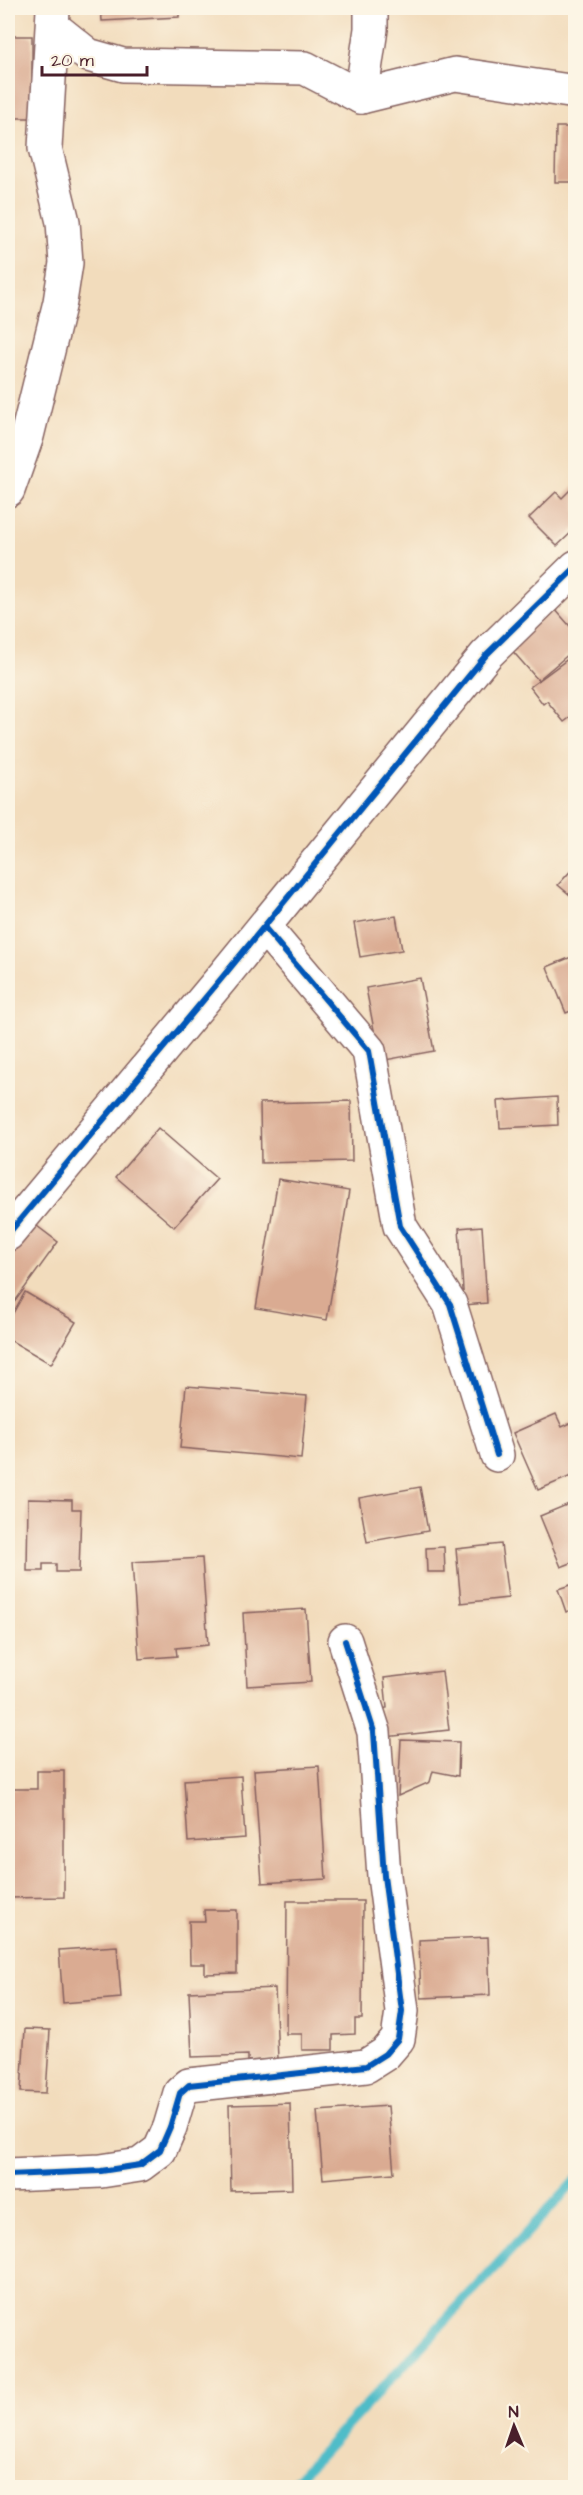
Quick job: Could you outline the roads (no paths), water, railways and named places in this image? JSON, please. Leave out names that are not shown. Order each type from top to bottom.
[{"type":"street","points":[[362,97],[371,29],[371,8]]},
{"type":"street","points":[[53,17],[88,55],[123,65],[305,69],[362,97],[456,74],[576,93]]},
{"type":"street","points":[[8,490],[27,436],[51,343],[66,263],[63,222],[45,148],[53,17]]},
{"type":"street","points":[[8,1234],[486,656],[576,567]]},
{"type":"street","points":[[264,927],[369,1051],[400,1226],[450,1305],[497,1455]]},
{"type":"street","points":[[8,2175],[101,2171],[140,2165],[160,2150],[170,2127],[180,2093],[189,2085],[366,2066],[385,2054],[398,2039],[402,2011],[384,1876],[374,1732],[345,1641]]},
{"type":"waterway","points":[[289,2488],[576,2180]]}]
